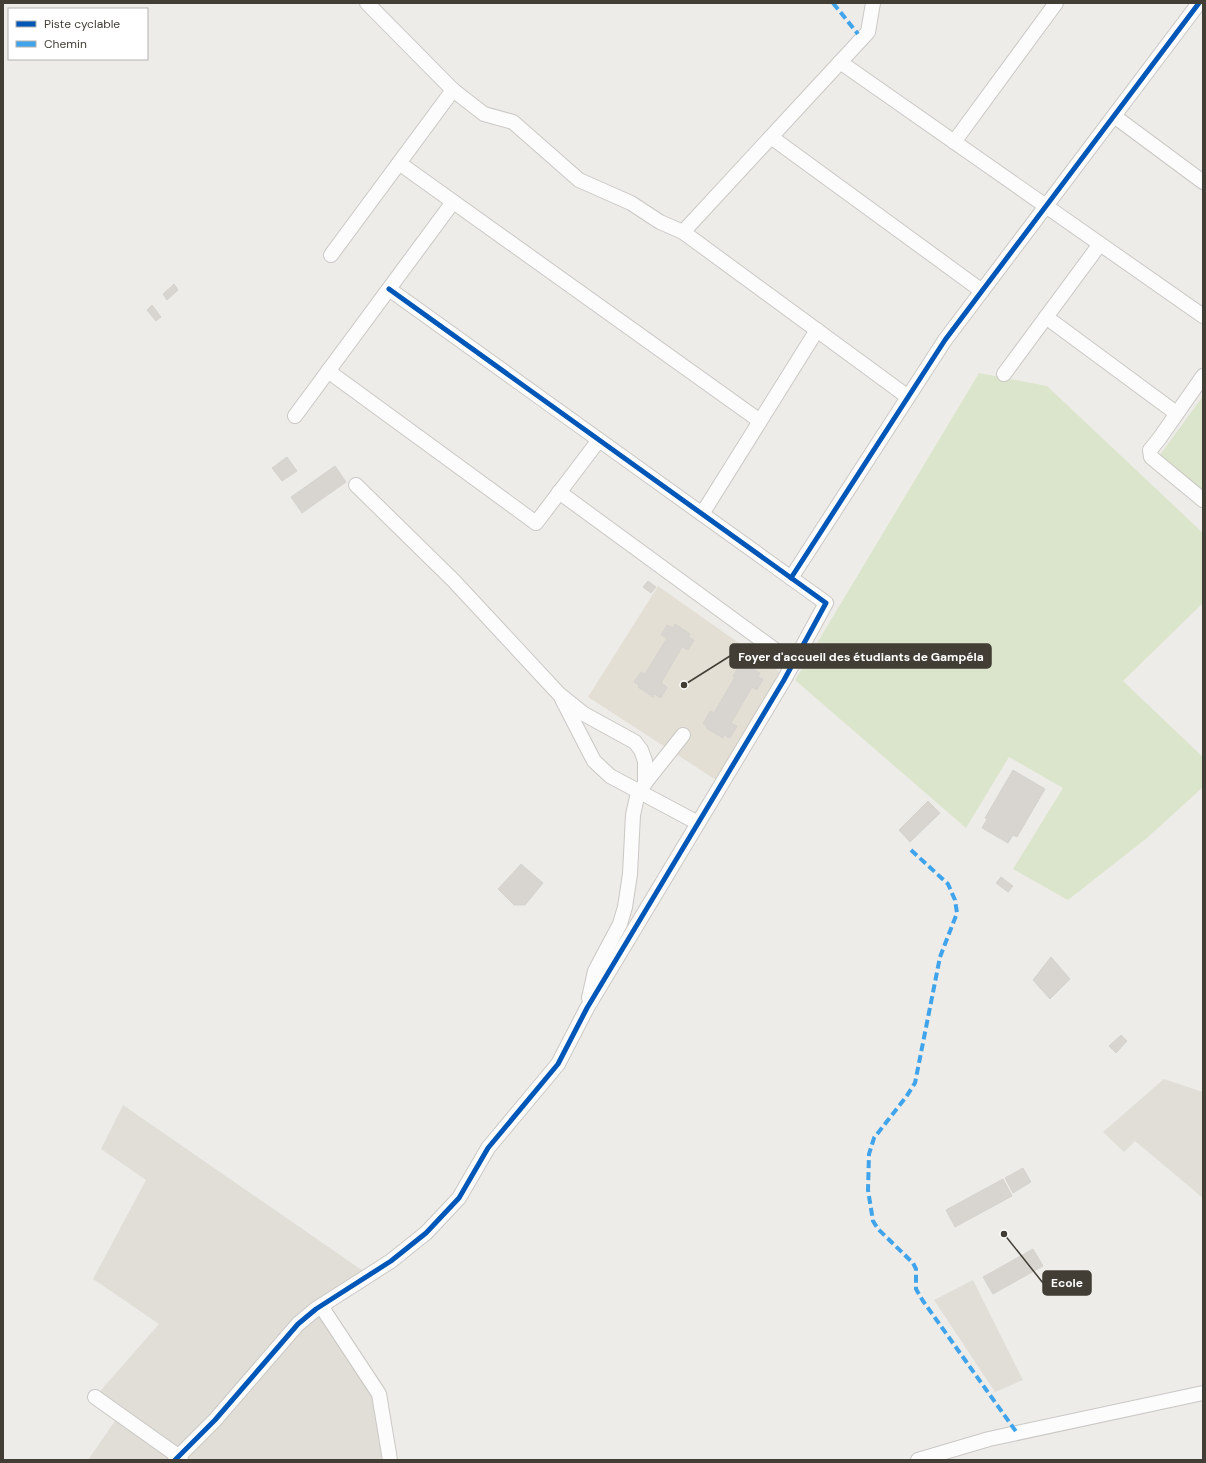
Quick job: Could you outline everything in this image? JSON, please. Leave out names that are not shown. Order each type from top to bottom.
[{"type":"street","points":[[367,3],[453,90],[484,114],[513,122],[579,180],[630,203],[660,222],[683,232],[908,396]]},
{"type":"street","points":[[683,232],[868,32],[873,3]]},
{"type":"street","points":[[954,142],[1056,3]]},
{"type":"street","points":[[791,578],[944,340],[1200,3],[1203,6]]},
{"type":"street","points":[[840,62],[1203,316]]},
{"type":"street","points":[[331,255],[453,90]]},
{"type":"street","points":[[1114,116],[1203,182]]},
{"type":"street","points":[[771,137],[982,291]]},
{"type":"street","points":[[399,163],[760,421]]},
{"type":"street","points":[[295,416],[453,202]]},
{"type":"street","points":[[1004,374],[1100,244]]},
{"type":"street","points":[[95,1397],[178,1459],[215,1420],[298,1324],[322,1306],[397,1256],[426,1233],[459,1198],[488,1148],[558,1064],[587,1008],[784,680],[826,603],[389,289]]},
{"type":"street","points":[[1046,317],[1176,413]]},
{"type":"street","points":[[702,514],[817,330]]},
{"type":"street","points":[[328,371],[536,523],[599,440]]},
{"type":"street","points":[[1203,376],[1150,450],[1151,457],[1203,500]]},
{"type":"street","points":[[356,485],[453,580],[559,694],[584,714],[634,742],[641,750],[645,761],[643,788]]},
{"type":"street","points":[[559,492],[793,662]]},
{"type":"street","points":[[559,694],[594,761],[610,776],[643,788],[698,823]]},
{"type":"street","points":[[587,1008],[594,971],[620,924],[626,907],[630,874],[633,815],[637,798],[683,735]]},
{"type":"street","points":[[322,1306],[379,1394],[390,1460]]},
{"type":"street","points":[[918,1460],[989,1439],[1202,1392]]},
{"type":"shaded area","points":[[658,586],[780,672],[716,780],[588,697]]},
{"type":"shaded area","points":[[1164,1079],[1203,1092],[1203,1198],[1135,1141],[1124,1152],[1103,1132]]},
{"type":"shaded area","points":[[123,1105],[369,1275],[322,1306],[379,1394],[390,1460],[88,1460],[119,1415],[95,1397],[159,1324],[93,1279],[146,1180],[101,1149]]},
{"type":"shaded area","points":[[973,1280],[1023,1380],[995,1392],[934,1300]]},
{"type":"green space","points":[[979,373],[1047,386],[1203,533],[1203,603],[1123,681],[1203,757],[1203,787],[1147,838],[1068,900],[1013,869],[1063,788],[1009,757],[966,828],[795,680]]},
{"type":"green space","points":[[1203,396],[1203,491],[1160,455]]},
{"type":"building","points":[[174,284],[178,290],[167,300],[163,294]]},
{"type":"building","points":[[152,305],[161,317],[156,321],[147,310]]},
{"type":"building","points":[[287,457],[297,471],[282,481],[272,468]]},
{"type":"building","points":[[335,466],[346,482],[302,513],[291,497]]},
{"type":"building","points":[[648,581],[656,587],[651,593],[643,587]]},
{"type":"building","points":[[675,624],[690,634],[688,637],[694,640],[688,650],[682,647],[661,683],[667,687],[661,698],[654,694],[653,697],[638,687],[639,685],[634,682],[641,672],[645,674],[667,638],[661,635],[667,625],[673,628]]},
{"type":"building","points":[[743,663],[760,673],[758,677],[763,679],[757,690],[752,687],[731,723],[737,726],[730,738],[724,735],[723,738],[706,728],[707,726],[703,724],[710,711],[714,713],[735,677],[733,676],[739,666],[741,667]]},
{"type":"building","points":[[1013,770],[1045,789],[1017,837],[1013,835],[1008,843],[982,828],[987,819],[985,818]]},
{"type":"building","points":[[928,801],[940,813],[910,842],[899,830]]},
{"type":"building","points":[[521,864],[543,883],[525,905],[514,905],[498,889]]},
{"type":"building","points":[[1001,877],[1013,886],[1008,892],[996,883]]},
{"type":"building","points":[[1051,957],[1070,979],[1050,999],[1033,980]]},
{"type":"building","points":[[1121,1035],[1127,1041],[1116,1053],[1109,1046]]},
{"type":"building","points":[[1023,1168],[1031,1182],[1013,1193],[1005,1178]]},
{"type":"building","points":[[1003,1179],[1012,1196],[955,1227],[946,1210]]},
{"type":"building","points":[[1033,1249],[1043,1266],[993,1294],[983,1277]]},
{"type":"marked path","points":[[833,3],[858,34]]},
{"type":"marked path","points":[[911,850],[948,884],[955,900],[957,913],[940,957],[915,1083],[874,1138],[869,1154],[868,1190],[873,1221],[878,1229],[913,1263],[916,1269],[916,1289],[923,1301],[1017,1433]]},
{"type":"cycle path","points":[[791,578],[945,340],[1199,3]]},
{"type":"cycle path","points":[[175,1460],[215,1420],[298,1324],[316,1309],[391,1261],[426,1233],[459,1198],[488,1148],[558,1064],[587,1008],[784,680],[826,603],[389,289]]},
{"type":"place","name":"Foyer d'accueil des étudiants de Gampéla","points":[[684,685]]},
{"type":"place","name":"Ecole","points":[[1004,1234]]}]
